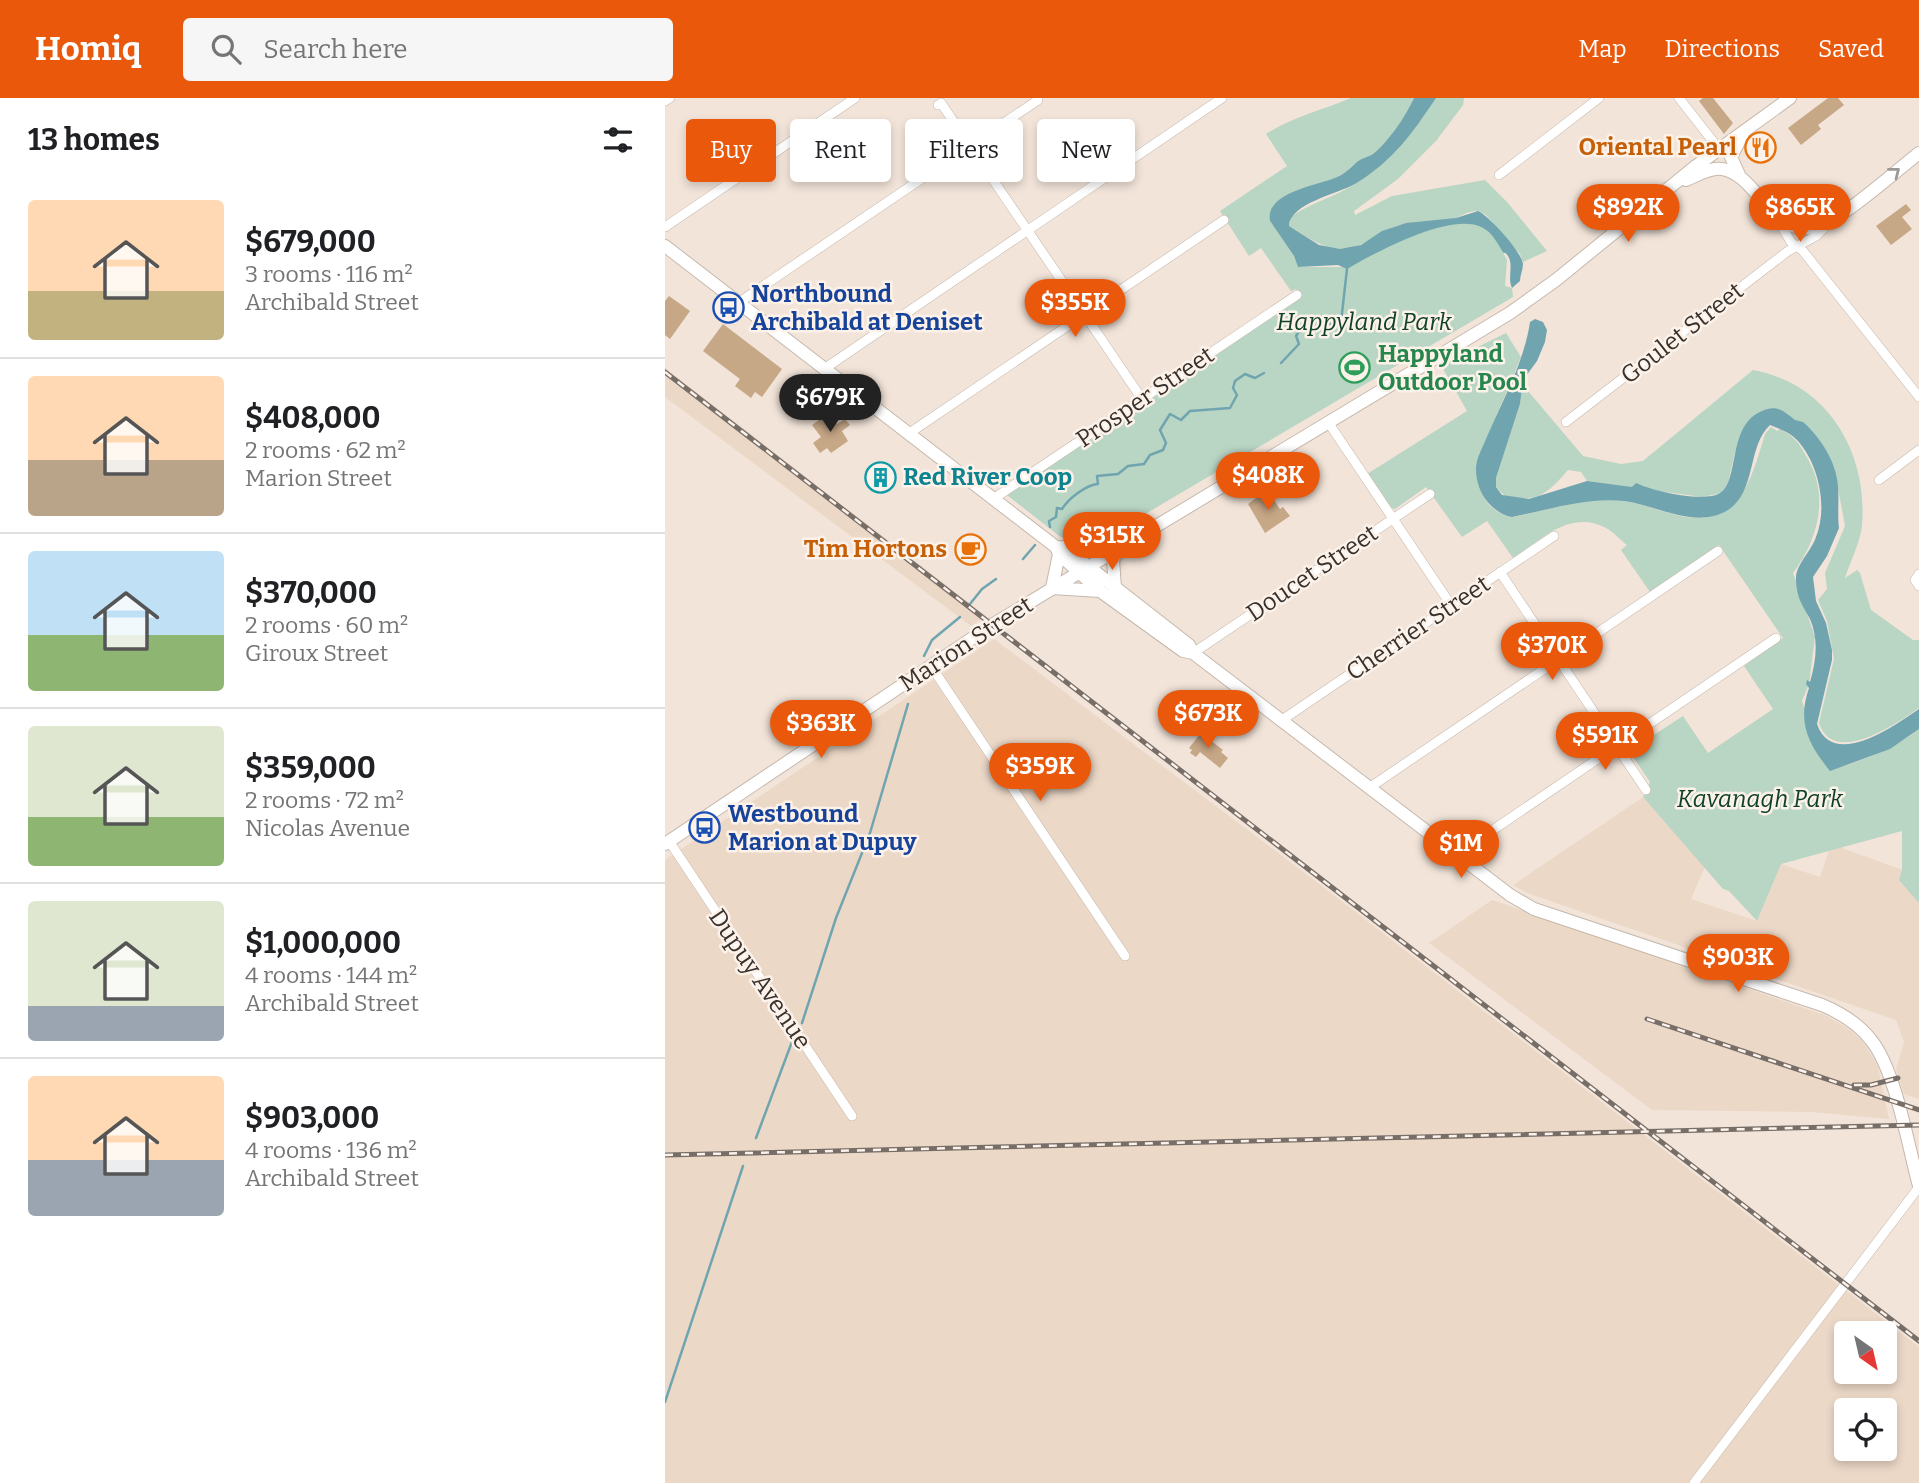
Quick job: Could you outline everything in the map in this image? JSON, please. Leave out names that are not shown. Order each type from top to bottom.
[{"type":"main road","name":"Marion Street","points":[[667,843],[1052,588],[1510,313],[1556,280],[1719,149],[1790,98]]},
{"type":"main road","points":[[1744,133],[1731,157],[1740,177],[1773,213]]},
{"type":"main road","name":"Goulet Street","points":[[1773,213],[1789,224],[1805,229],[1832,220],[1919,153]]},
{"type":"main road","points":[[1679,183],[1705,172],[1722,169],[1740,177]]},
{"type":"main road","points":[[665,246],[1058,548],[1083,570],[1100,591],[1180,649],[1193,653],[1499,888],[1534,909],[1794,995],[1846,1016],[1871,1040],[1884,1062],[1919,1186]]},
{"type":"main road","points":[[1058,548],[1120,548]]},
{"type":"main road","points":[[1058,548],[1052,588],[1100,591]]},
{"type":"main road","points":[[1115,588],[1113,560],[1120,548]]},
{"type":"main road","points":[[1083,570],[1115,588],[1189,645],[1193,653]]},
{"type":"street","points":[[665,101],[670,98]]},
{"type":"street","points":[[665,227],[855,98]]},
{"type":"street","points":[[824,369],[1222,98]]},
{"type":"street","points":[[1499,175],[1599,98]]},
{"type":"street","points":[[1679,98],[1719,149]]},
{"type":"street","points":[[1009,119],[1038,100]]},
{"type":"street","points":[[938,105],[941,103],[952,119]]},
{"type":"street","points":[[738,303],[915,182]]},
{"type":"street","points":[[994,182],[1142,399]]},
{"type":"street","points":[[1773,213],[1791,242],[1798,246],[1919,397]]},
{"type":"street","points":[[908,434],[1224,220]]},
{"type":"street","name":"Goulet Street","points":[[1566,422],[1798,246],[1816,236],[1832,220]]},
{"type":"street","name":"Prosper Street","points":[[993,499],[1297,295]]},
{"type":"street","points":[[1328,422],[1451,605]]},
{"type":"street","points":[[1879,480],[1919,450]]},
{"type":"street","name":"Doucet Street","points":[[1193,653],[1430,494]]},
{"type":"street","name":"Cherrier Street","points":[[1282,720],[1554,536]]},
{"type":"street","points":[[1369,788],[1718,551]]},
{"type":"street","points":[[1500,572],[1646,790]]},
{"type":"street","points":[[1919,574],[1915,580],[1919,586]]},
{"type":"street","points":[[1456,855],[1776,638]]},
{"type":"street","points":[[931,666],[1125,956]]},
{"type":"street","name":"Dupuy Avenue","points":[[667,843],[852,1116]]},
{"type":"street","points":[[1694,1483],[1919,1186]]},
{"type":"shaded area","points":[[665,368],[986,616],[971,626],[665,397]]},
{"type":"shaded area","points":[[994,639],[1318,883],[1885,1321],[1834,1321],[1834,1384],[1897,1384],[1897,1330],[1919,1347],[1919,1483],[665,1483],[665,860]]},
{"type":"shaded area","points":[[1643,797],[1705,867],[1691,899],[1757,921],[1781,864],[1820,877],[1831,844],[1919,876],[1919,1099],[1904,1094],[1896,1069],[1904,1042],[1896,1020],[1527,893],[1513,885]]},
{"type":"shaded area","points":[[1492,900],[1827,1016],[1849,1029],[1862,1041],[1872,1056],[1878,1067],[1889,1119],[1811,1112],[1652,1110],[1429,943]]},
{"type":"green space","name":"Happyland Park","points":[[1351,98],[1414,98],[1396,128],[1373,154],[1358,161],[1337,177],[1284,196],[1270,211],[1270,221],[1294,256],[1298,267],[1346,267],[1403,237],[1460,222],[1489,226],[1507,260],[1505,286],[1512,288],[1513,297],[1113,533],[1086,542],[1072,541],[1058,535],[1007,495],[1301,297],[1296,289],[1291,291],[1261,248],[1249,256],[1220,211],[1287,166],[1266,134],[1297,118]]},
{"type":"green space","points":[[1436,98],[1464,98],[1463,105],[1436,141],[1398,179],[1354,211],[1355,215],[1392,196],[1485,180],[1508,203],[1547,251],[1523,262],[1520,254],[1486,215],[1478,211],[1452,219],[1393,227],[1364,243],[1343,249],[1325,246],[1289,226],[1292,216],[1347,189],[1380,166],[1410,135]]},
{"type":"green space","name":"Kavanagh Park","points":[[1506,333],[1521,357],[1487,440],[1480,480],[1484,496],[1494,509],[1513,517],[1596,500],[1631,502],[1681,516],[1701,518],[1717,515],[1730,507],[1740,496],[1755,467],[1765,434],[1771,427],[1793,437],[1813,471],[1819,500],[1815,531],[1793,573],[1815,637],[1809,684],[1802,701],[1823,762],[1830,770],[1876,754],[1919,729],[1919,903],[1899,880],[1902,870],[1902,831],[1781,864],[1757,921],[1729,891],[1723,889],[1643,797],[1650,782],[1629,751],[1683,716],[1708,753],[1773,709],[1744,666],[1783,638],[1719,545],[1650,592],[1621,550],[1627,545],[1609,530],[1593,523],[1580,522],[1556,529],[1513,558],[1487,521],[1462,537],[1426,487],[1395,509],[1389,507],[1367,474],[1467,411],[1441,365]]},
{"type":"green space","points":[[1753,370],[1779,378],[1803,390],[1822,406],[1838,426],[1850,448],[1858,472],[1862,499],[1861,532],[1845,578],[1857,570],[1871,610],[1913,640],[1919,640],[1919,708],[1866,738],[1851,742],[1837,741],[1826,736],[1819,723],[1834,659],[1827,621],[1818,600],[1827,589],[1825,573],[1845,526],[1834,467],[1825,449],[1803,422],[1795,421],[1780,410],[1762,411],[1735,452],[1728,483],[1721,493],[1702,497],[1587,481],[1581,472],[1568,470],[1548,490],[1526,499],[1506,497],[1496,487],[1496,478],[1520,404],[1522,384],[1583,456],[1621,464],[1643,461]]},
{"type":"water","points":[[1414,98],[1436,98],[1410,135],[1391,156],[1355,184],[1297,211],[1289,226],[1319,245],[1340,249],[1361,245],[1382,231],[1406,223],[1456,218],[1478,211],[1504,235],[1521,258],[1523,264],[1520,281],[1512,288],[1508,256],[1490,233],[1479,226],[1449,225],[1431,230],[1375,253],[1347,269],[1338,265],[1298,267],[1294,256],[1270,221],[1270,211],[1284,196],[1337,177],[1358,161],[1373,154],[1396,128]]},
{"type":"water","points":[[1535,319],[1543,322],[1547,330],[1545,342],[1537,361],[1523,380],[1520,404],[1496,478],[1496,487],[1502,495],[1529,499],[1587,481],[1632,487],[1636,483],[1678,495],[1712,496],[1726,487],[1743,428],[1751,418],[1772,408],[1803,422],[1820,440],[1829,455],[1838,491],[1839,528],[1827,556],[1813,577],[1816,601],[1826,623],[1832,650],[1817,724],[1825,737],[1836,743],[1850,744],[1880,733],[1919,709],[1919,729],[1890,749],[1830,771],[1811,742],[1804,712],[1809,688],[1806,684],[1807,680],[1810,682],[1812,674],[1816,643],[1813,627],[1799,597],[1796,574],[1814,543],[1820,525],[1821,500],[1811,462],[1798,441],[1785,432],[1770,425],[1758,444],[1744,492],[1728,510],[1715,516],[1689,517],[1637,503],[1610,500],[1568,505],[1512,517],[1491,506],[1479,486],[1477,461],[1518,367],[1530,322]]},
{"type":"building","points":[[1713,98],[1733,123],[1724,134],[1699,101]]},
{"type":"building","points":[[1828,98],[1838,98],[1844,105],[1818,125],[1821,129],[1801,145],[1788,128]]},
{"type":"building","points":[[1906,204],[1911,210],[1902,217],[1912,229],[1891,245],[1876,226]]},
{"type":"building","points":[[669,296],[690,311],[670,339],[665,335],[665,301]]},
{"type":"building","points":[[723,324],[782,369],[762,397],[755,392],[751,398],[735,386],[740,379],[703,351]]},
{"type":"building","points":[[829,413],[837,424],[845,419],[850,425],[842,431],[848,441],[831,453],[827,448],[820,453],[813,443],[821,437],[812,425]]},
{"type":"building","points":[[1267,490],[1280,509],[1283,507],[1290,516],[1265,533],[1248,504]]},
{"type":"building","name":"Tim Hortons","points":[[970,534],[985,546],[970,564],[956,552]]},
{"type":"building","points":[[1201,733],[1223,750],[1221,752],[1228,758],[1220,768],[1200,752],[1196,757],[1190,753],[1192,750],[1189,748]]},
{"type":"waterway","points":[[1281,363],[1299,344],[1296,336],[1300,330],[1341,322],[1347,269]]},
{"type":"waterway","points":[[1050,527],[1049,521],[1056,517],[1057,508],[1062,509],[1078,493],[1098,484],[1097,476],[1118,474],[1128,466],[1144,464],[1150,455],[1163,450],[1166,443],[1160,430],[1170,414],[1181,420],[1190,411],[1230,408],[1237,395],[1233,388],[1235,381],[1245,374],[1255,378],[1264,373]]},
{"type":"waterway","points":[[1023,559],[1035,545]]},
{"type":"waterway","points":[[970,604],[982,589],[996,579]]},
{"type":"waterway","points":[[924,656],[932,640],[960,617]]},
{"type":"waterway","points":[[802,1023],[836,918],[870,833],[908,704]]},
{"type":"waterway","points":[[756,1138],[793,1039]]},
{"type":"waterway","points":[[665,1402],[743,1166]]},
{"type":"railway","points":[[665,372],[1919,1341]]},
{"type":"railway","points":[[1647,1019],[1919,1110]]},
{"type":"railway","points":[[1854,1085],[1871,1085],[1898,1078]]},
{"type":"railway","points":[[665,1155],[1919,1125]]},
{"type":"place","name":"Oriental Pearl","points":[[1760,147]]},
{"type":"place","name":"Northbound Archibald at Deniset","points":[[728,308]]},
{"type":"place","name":"Happyland Outdoor Pool","points":[[1355,368]]},
{"type":"place","name":"Red River Coop","points":[[880,477]]},
{"type":"place","name":"Tim Hortons","points":[[970,549]]},
{"type":"place","name":"Westbound Marion at Dupuy","points":[[705,828]]}]
